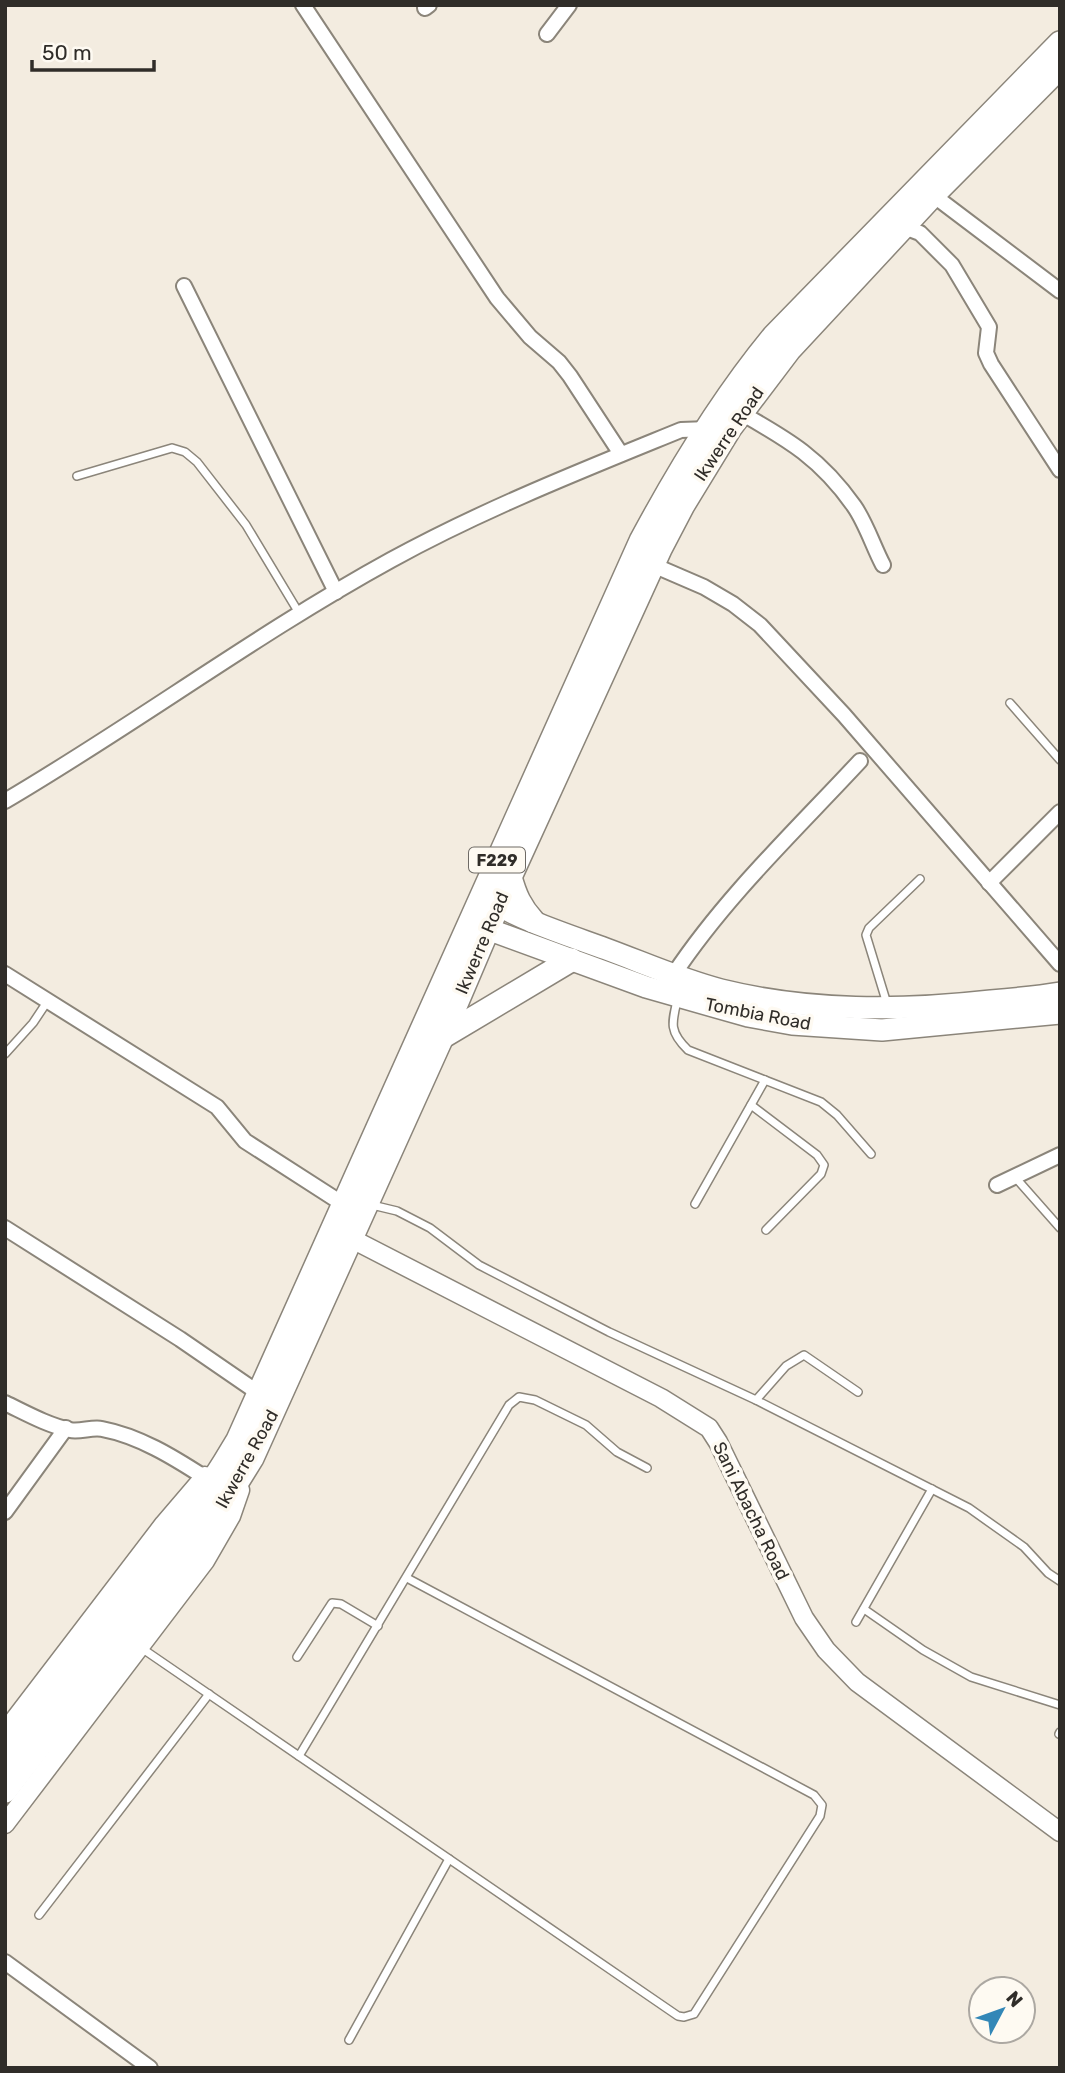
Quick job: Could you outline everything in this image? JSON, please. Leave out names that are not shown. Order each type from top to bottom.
[{"type":"main road","name":"Ikwerre Road","points":[[490,901],[510,877],[653,565],[750,365],[774,337],[1060,43]]},
{"type":"main road","name":"Ikwerre Road","points":[[5,1760],[196,1507],[238,1440],[343,1204],[490,901],[641,541],[665,497],[715,434],[741,412],[789,350],[933,195],[1060,67]]},
{"type":"main road","points":[[510,877],[514,895],[533,921]]},
{"type":"main road","name":"Tombia Road","points":[[490,901],[533,921],[674,974],[718,989],[761,999],[810,1005],[888,1008],[1058,1005]]},
{"type":"main road","name":"Ikwerre Road","points":[[5,1791],[21,1740],[216,1516],[252,1458],[442,1037],[478,927]]},
{"type":"main road","name":"Tombia Road","points":[[478,927],[678,996],[748,1016],[792,1024],[881,1030],[1058,1005]]},
{"type":"main road","points":[[442,1037],[571,960]]},
{"type":"street","points":[[303,5],[340,57],[497,298],[530,337],[559,362],[621,454]]},
{"type":"street","points":[[547,34],[569,5]]},
{"type":"street","points":[[933,195],[1060,291]]},
{"type":"street","points":[[904,228],[920,233],[952,264],[989,327],[986,353],[991,364],[1060,470]]},
{"type":"street","points":[[184,286],[336,592]]},
{"type":"street","points":[[741,412],[789,440],[819,463],[855,508],[883,565]]},
{"type":"street","points":[[5,801],[299,613],[392,560],[487,512],[681,430],[715,434]]},
{"type":"street","points":[[653,565],[704,586],[760,625],[844,715],[1060,964]]},
{"type":"street","points":[[674,974],[694,943],[727,905],[860,761]]},
{"type":"street","points":[[989,883],[1060,812]]},
{"type":"street","points":[[5,974],[217,1107],[245,1141],[343,1204]]},
{"type":"street","points":[[998,1185],[1060,1155]]},
{"type":"street","points":[[5,1228],[169,1332],[259,1396],[232,1442],[157,1533],[21,1740]]},
{"type":"street","name":"Sani Abacha Road","points":[[352,1239],[661,1398],[709,1427],[804,1618],[826,1650],[857,1682],[1060,1832]]},
{"type":"street","points":[[5,1403],[51,1425],[73,1430],[99,1428],[127,1436],[171,1456],[205,1477]]},
{"type":"street","points":[[5,1512],[66,1429]]},
{"type":"street","points":[[5,1824],[205,1561],[231,1516],[252,1458]]},
{"type":"street","points":[[5,1962],[150,2068]]},
{"type":"lane","points":[[77,476],[172,448],[185,452],[197,462],[246,525],[299,613]]},
{"type":"lane","points":[[1010,703],[1060,760]]},
{"type":"lane","points":[[888,1008],[866,934],[869,928],[920,880]]},
{"type":"lane","points":[[678,996],[672,1023],[676,1039],[688,1050],[828,1107],[871,1154]]},
{"type":"lane","points":[[5,1054],[33,1023],[47,1002]]},
{"type":"lane","points":[[695,1203],[765,1080]]},
{"type":"lane","points":[[751,1104],[817,1155],[824,1165],[821,1174],[766,1230]]},
{"type":"lane","points":[[1015,1177],[1060,1228]]},
{"type":"lane","points":[[368,1204],[397,1211],[430,1228],[479,1265],[609,1332],[756,1400],[969,1508],[1024,1547],[1048,1573],[1060,1581]]},
{"type":"lane","points":[[756,1400],[786,1366],[804,1355],[858,1392]]},
{"type":"lane","points":[[299,1756],[509,1405],[519,1397],[535,1400],[586,1425],[617,1452],[647,1468]]},
{"type":"lane","points":[[856,1622],[932,1489]]},
{"type":"lane","points":[[140,1647],[678,2016],[694,2014],[820,1816],[822,1805],[814,1795],[407,1578]]},
{"type":"lane","points":[[297,1657],[332,1603],[341,1604],[378,1626]]},
{"type":"lane","points":[[864,1609],[923,1650],[971,1677],[1060,1705]]},
{"type":"lane","points":[[39,1916],[209,1694]]},
{"type":"lane","points":[[349,2040],[449,1859]]}]
